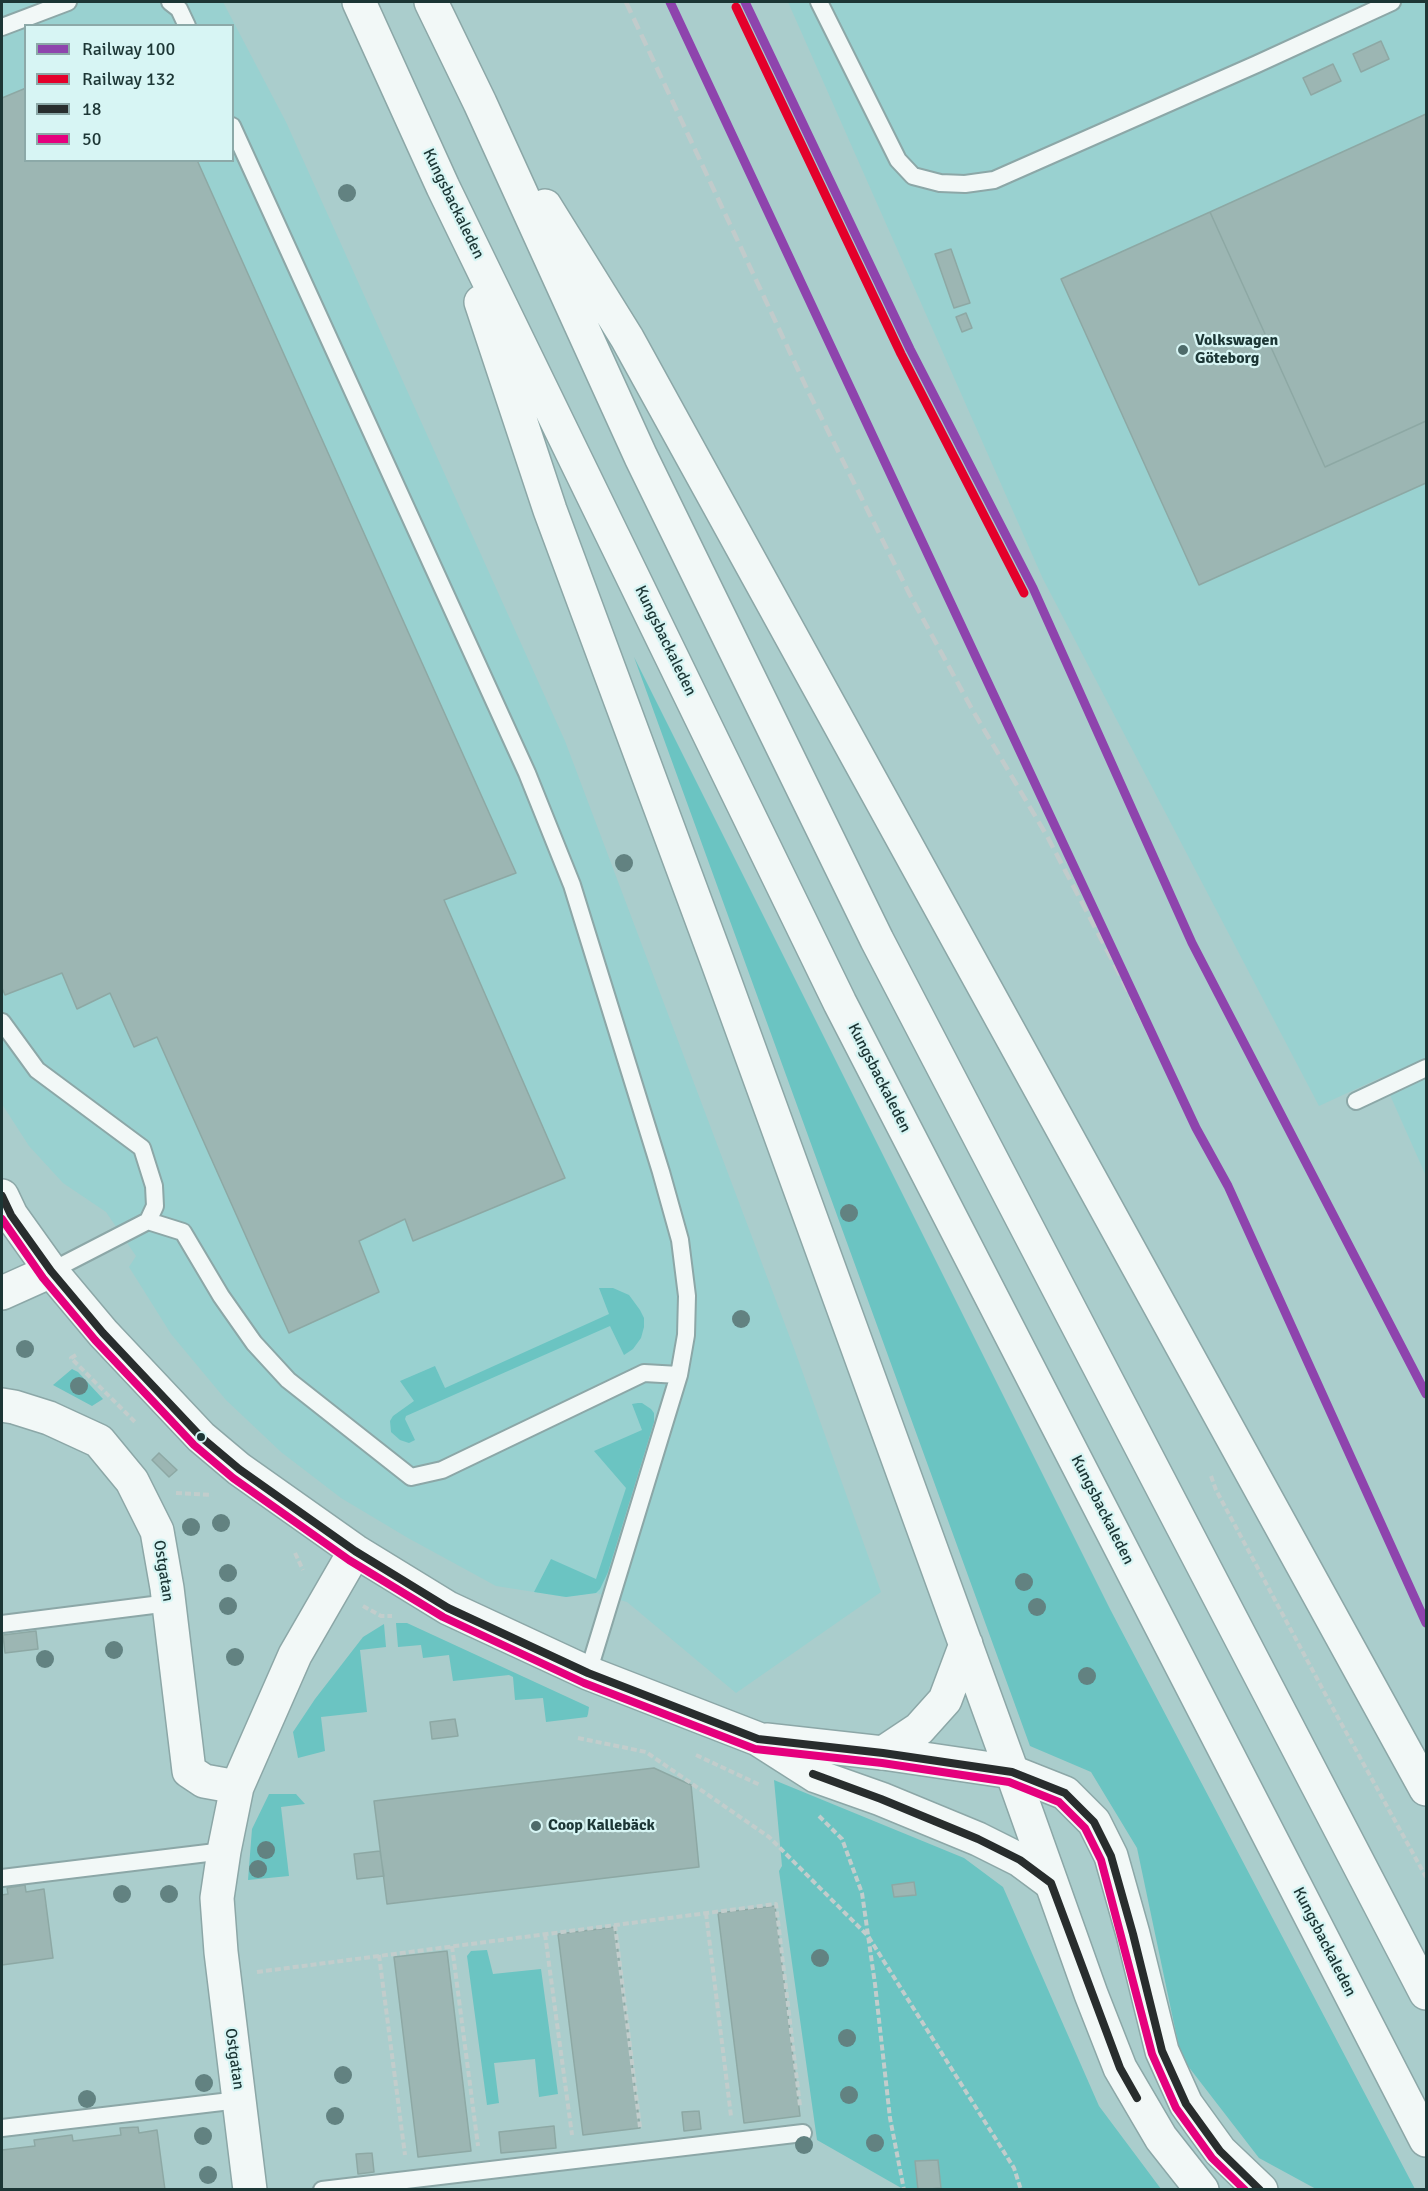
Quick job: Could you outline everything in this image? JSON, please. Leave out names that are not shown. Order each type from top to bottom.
[{"type":"main road","name":"Kungsbackaleden","points":[[359,2],[443,187],[840,1003],[1426,2140]]},
{"type":"main road","points":[[431,2],[480,103],[641,457],[871,930],[1426,1993]]},
{"type":"main road","points":[[480,103],[627,338],[1426,1789]]},
{"type":"main road","points":[[443,187],[550,510],[710,941],[1120,2068],[1161,2138],[1202,2190]]},
{"type":"main road","points":[[2,1196],[11,1215],[51,1271],[103,1333],[201,1437],[239,1469],[355,1551],[448,1608],[588,1673],[758,1739],[816,1776],[881,1799],[978,1839],[1020,1860],[1051,1883]]},
{"type":"main road","points":[[2,1293],[51,1271]]},
{"type":"main road","name":"Ostgatan","points":[[2,1405],[49,1418],[99,1441],[132,1481],[157,1531],[169,1603],[189,1771],[204,1781],[237,1786]]},
{"type":"main road","name":"Ostgatan","points":[[250,2190],[223,1977],[217,1898],[224,1851],[237,1786],[295,1655],[355,1551]]},
{"type":"main road","points":[[883,1753],[919,1729],[945,1700],[966,1644]]},
{"type":"main road","points":[[758,1739],[883,1753],[1012,1772],[1065,1793],[1094,1822],[1111,1856],[1162,2051],[1186,2104],[1221,2151],[1261,2190]]},
{"type":"lane","points":[[2,27],[68,2]]},
{"type":"lane","points":[[170,2],[179,9],[186,24]]},
{"type":"lane","points":[[819,2],[898,159],[913,176],[940,183],[965,184],[994,180],[1392,2]]},
{"type":"lane","points":[[234,130],[522,763],[572,885],[680,1240],[687,1296],[686,1335],[679,1375],[588,1673]]},
{"type":"lane","points":[[2,1022],[38,1070],[142,1148],[154,1186],[155,1206],[148,1221],[51,1271]]},
{"type":"lane","points":[[1356,1101],[1426,1068]]},
{"type":"lane","points":[[148,1221],[183,1232],[221,1296],[254,1343],[288,1380],[411,1476],[442,1470],[644,1373],[679,1375]]},
{"type":"lane","points":[[2,1624],[169,1603]]},
{"type":"lane","points":[[2,1878],[224,1851]]},
{"type":"lane","points":[[2,2128],[239,2100]]},
{"type":"lane","points":[[322,2190],[803,2133]]},
{"type":"path","points":[[103,1333],[71,1358],[138,1425]]},
{"type":"path","points":[[204,1488],[221,1502]]},
{"type":"path","points":[[293,1551],[301,1562],[304,1574],[381,1616],[400,1615]]},
{"type":"path","points":[[1336,1714],[1426,1877]]},
{"type":"path","points":[[578,1738],[646,1752],[769,1837],[868,1936],[1014,2168],[1021,2190]]},
{"type":"path","points":[[693,1754],[767,1788]]},
{"type":"path","points":[[818,1814],[842,1839],[862,1893],[890,2118],[904,2190]]},
{"type":"path","points":[[223,1977],[776,1904],[803,2133]]},
{"type":"path","points":[[706,1913],[734,2141]]},
{"type":"path","points":[[615,1925],[644,2152]]},
{"type":"path","points":[[545,1934],[575,2159]]},
{"type":"path","points":[[452,1946],[481,2171]]},
{"type":"path","points":[[379,1955],[408,2180]]},
{"type":"shaded area","points":[[2,2],[223,2],[286,122],[565,741],[795,1351],[881,1592],[736,1693],[627,1602],[596,1593],[566,1597],[496,1586],[341,1498],[281,1452],[226,1400],[171,1334],[129,1267],[136,1256],[106,1212],[63,1183],[29,1146],[2,1104]]},
{"type":"shaded area","points":[[788,2],[1426,2],[1426,1176],[1382,1077],[1319,1106],[1043,579]]},
{"type":"shaded area","points":[[634,657],[1110,1609],[1415,2189],[1316,2189],[1259,2158],[1181,2057],[1137,1848],[1091,1772],[1030,1746]]},
{"type":"shaded area","points":[[599,1288],[613,1288],[629,1295],[640,1310],[644,1318],[644,1327],[641,1338],[633,1349],[624,1355],[610,1326],[406,1416],[405,1419],[415,1440],[409,1443],[400,1440],[391,1432],[390,1421],[393,1416],[414,1401],[400,1381],[435,1366],[445,1388],[609,1314]]},
{"type":"shaded area","points":[[72,1369],[78,1372],[103,1399],[92,1406],[53,1385]]},
{"type":"shaded area","points":[[642,1403],[654,1413],[654,1422],[608,1572],[600,1589],[596,1593],[566,1597],[534,1592],[551,1559],[596,1579],[626,1488],[594,1451],[642,1430],[632,1404]]},
{"type":"shaded area","points":[[396,1623],[407,1623],[589,1707],[587,1717],[546,1722],[543,1698],[515,1700],[513,1677],[509,1675],[453,1681],[449,1655],[423,1658],[421,1645],[398,1647]]},
{"type":"shaded area","points":[[384,1624],[386,1647],[360,1650],[367,1712],[321,1717],[325,1751],[298,1758],[293,1732],[315,1699],[363,1637]]},
{"type":"shaded area","points":[[774,1780],[964,1858],[1003,1887],[1099,2106],[1161,2189],[903,2189],[817,2140],[779,1871],[782,1866]]},
{"type":"shaded area","points":[[269,1794],[296,1794],[305,1804],[281,1807],[289,1876],[248,1880],[252,1829]]},
{"type":"shaded area","points":[[487,1950],[493,1974],[541,1969],[558,2094],[539,2097],[535,2059],[494,2063],[499,2103],[487,2105],[467,1956],[471,1951]]},
{"type":"building","points":[[1381,41],[1389,59],[1361,72],[1353,54]]},
{"type":"building","points":[[1333,64],[1341,81],[1311,95],[1303,78]]},
{"type":"building","points":[[24,89],[24,162],[198,162],[516,873],[444,900],[565,1178],[413,1241],[405,1219],[359,1241],[379,1292],[289,1333],[157,1037],[134,1047],[110,993],[77,1009],[62,973],[5,995],[2,988],[2,98]]},
{"type":"building","name":"Volkswagen Göteborg","points":[[1426,114],[1426,421],[1325,467],[1210,212]]},
{"type":"building","name":"Volkswagen Göteborg","points":[[1210,212],[1325,467],[1426,421],[1426,483],[1199,585],[1061,279]]},
{"type":"building","points":[[951,249],[970,303],[954,308],[935,254]]},
{"type":"building","points":[[966,313],[972,328],[962,332],[956,317]]},
{"type":"building","points":[[159,1453],[177,1470],[169,1477],[152,1460]]},
{"type":"building","points":[[36,1631],[38,1649],[5,1653],[3,1635]]},
{"type":"building","points":[[455,1719],[458,1736],[432,1739],[430,1722]]},
{"type":"building","name":"Coop Kallebäck","points":[[654,1768],[691,1785],[699,1867],[387,1904],[374,1801]]},
{"type":"building","points":[[380,1851],[384,1876],[357,1879],[354,1854]]},
{"type":"building","points":[[914,1882],[916,1895],[894,1897],[892,1885]]},
{"type":"building","points":[[25,1885],[26,1892],[44,1889],[53,1958],[2,1965],[2,1895],[8,1894],[7,1888]]},
{"type":"building","points":[[775,1906],[800,2116],[744,2123],[718,1913]]},
{"type":"building","points":[[615,1927],[640,2128],[583,2135],[558,1934]]},
{"type":"building","points":[[447,1951],[471,2151],[418,2157],[394,1957]]},
{"type":"building","points":[[699,2111],[701,2129],[684,2131],[682,2112]]},
{"type":"building","points":[[554,2126],[556,2148],[501,2153],[499,2132]]},
{"type":"building","points":[[138,2127],[139,2133],[157,2130],[165,2190],[2,2190],[2,2150],[35,2146],[34,2140],[72,2135],[73,2141],[121,2135],[120,2128]]},
{"type":"building","points":[[372,2153],[374,2172],[358,2174],[356,2154]]},
{"type":"building","points":[[938,2160],[941,2188],[918,2190],[915,2161]]},
{"type":"railway","points":[[626,2],[808,391],[910,595],[973,711],[1047,836],[1121,977],[1196,1128]]},
{"type":"rail line","name":"100","points":[[670,2],[1196,1128],[1228,1186],[1426,1623]]},
{"type":"rail line","name":"100","points":[[745,2],[910,349],[1033,588],[1192,943],[1426,1394]]},
{"type":"rail line","name":"132","points":[[736,7],[901,354],[1024,593]]},
{"type":"transit line","name":"18","points":[[2,1196],[11,1215],[51,1271],[103,1333],[201,1437],[239,1469],[355,1551],[448,1608],[588,1673],[758,1739],[883,1753],[1012,1772],[1065,1793],[1094,1822],[1111,1856],[1162,2051],[1186,2104],[1220,2151],[1260,2190]]},
{"type":"transit line","name":"50","points":[[2,1219],[43,1278],[95,1340],[194,1445],[233,1478],[349,1560],[443,1617],[584,1683],[755,1749],[882,1763],[1009,1782],[1059,1802],[1085,1828],[1101,1860],[1152,2054],[1176,2108],[1212,2158],[1245,2190]]},
{"type":"transit line","name":"18","points":[[813,1774],[978,1839],[1020,1860],[1051,1883],[1120,2068],[1137,2098]]},
{"type":"place","name":"Volkswagen Göteborg","points":[[1183,350]]},
{"type":"place","name":"Coop Kallebäck","points":[[536,1826]]}]
